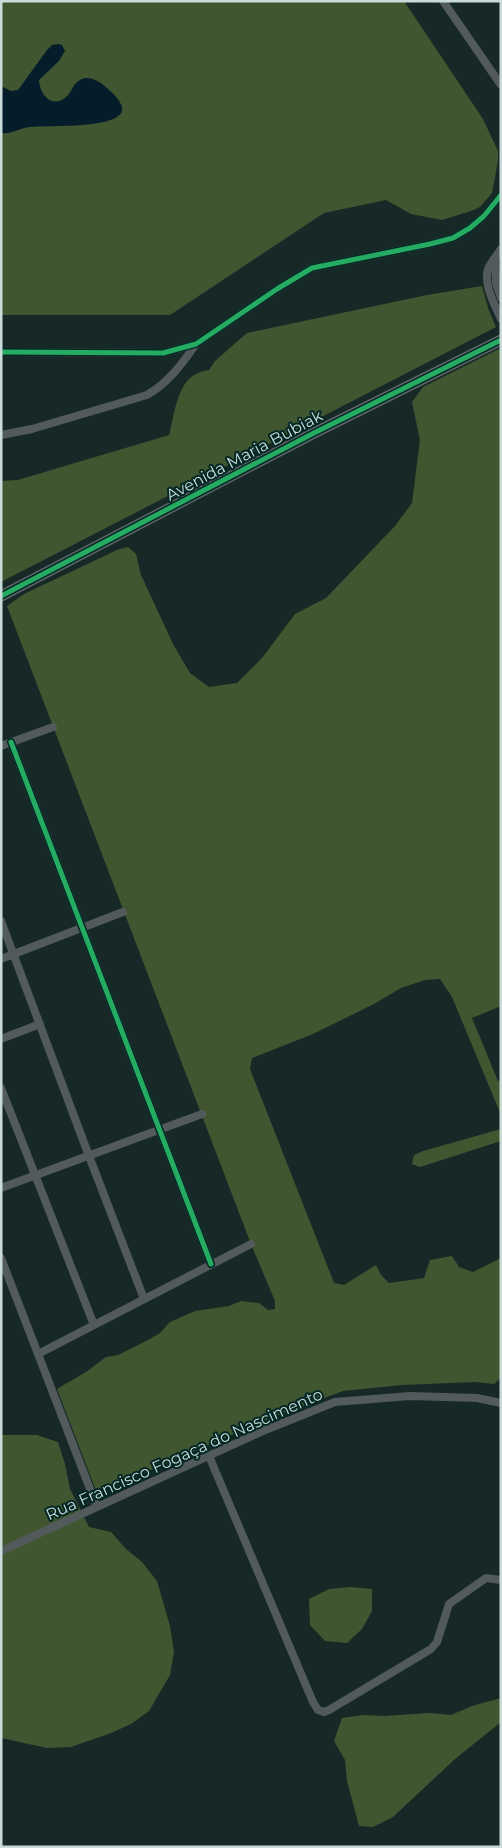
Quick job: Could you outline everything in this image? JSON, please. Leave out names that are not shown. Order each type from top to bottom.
[{"type":"street","points":[[443,1],[501,85]]},
{"type":"street","points":[[1,435],[32,429],[147,395],[158,389],[170,378],[196,344],[277,289],[312,268],[453,238],[470,228],[484,216],[501,195]]},
{"type":"street","points":[[501,249],[487,271],[491,295],[501,318]]},
{"type":"street","points":[[495,258],[496,283],[501,298]]},
{"type":"street","name":"Avenida Maria Bubiak","points":[[1,596],[250,468],[312,434],[501,340]]},
{"type":"street","points":[[1,352],[163,353],[196,344]]},
{"type":"street","points":[[1,746],[53,727]]},
{"type":"street","points":[[12,742],[211,1264]]},
{"type":"street","points":[[1,958],[123,912]]},
{"type":"street","points":[[1,921],[88,1156],[144,1299]]},
{"type":"street","points":[[1,1039],[40,1024]]},
{"type":"street","points":[[1,1088],[94,1325]]},
{"type":"street","points":[[1,1188],[202,1114]]},
{"type":"street","points":[[38,1354],[251,1244]]},
{"type":"street","points":[[1,1258],[97,1507]]},
{"type":"street","name":"Rua Francisco Fogaça do Nascimento","points":[[1,1550],[208,1456],[335,1402],[410,1396],[477,1398],[501,1403]]},
{"type":"street","points":[[208,1456],[318,1710],[324,1712],[329,1710],[431,1649],[437,1642],[449,1604],[486,1578],[501,1580]]},
{"type":"green space","points":[[1,1],[404,1],[483,119],[498,151],[492,193],[480,207],[442,220],[411,214],[386,200],[324,213],[170,315],[1,315]]},
{"type":"green space","points":[[482,286],[496,327],[1,582],[1,481],[18,480],[169,435],[176,404],[184,385],[198,373],[209,370],[215,361],[247,333],[427,295]]},
{"type":"green space","points":[[501,348],[501,1006],[472,1018],[498,1081],[501,1080],[501,1115],[452,997],[440,979],[425,980],[401,988],[374,1004],[313,1034],[252,1058],[250,1069],[334,1283],[344,1285],[376,1265],[381,1275],[389,1283],[424,1278],[430,1260],[452,1256],[459,1267],[473,1272],[501,1258],[501,1378],[494,1384],[475,1382],[402,1385],[343,1391],[271,1418],[97,1493],[57,1389],[86,1372],[106,1357],[118,1355],[148,1340],[160,1333],[170,1322],[195,1311],[229,1306],[241,1301],[259,1303],[268,1310],[275,1309],[275,1301],[251,1244],[7,606],[24,594],[117,550],[128,547],[136,554],[141,575],[174,646],[190,673],[209,687],[237,683],[262,658],[295,614],[326,598],[395,526],[412,503],[420,440],[412,402],[423,387]]},
{"type":"green space","points":[[501,1129],[501,1141],[420,1167],[412,1164],[414,1155],[423,1151]]},
{"type":"green space","points":[[1,1435],[37,1435],[58,1442],[70,1489],[89,1527],[111,1532],[126,1549],[142,1562],[157,1581],[170,1626],[174,1652],[170,1675],[149,1711],[131,1724],[71,1747],[47,1748],[1,1738]]},
{"type":"green space","points":[[350,1587],[372,1589],[372,1611],[362,1629],[347,1643],[325,1641],[310,1625],[309,1599],[329,1589]]},
{"type":"green space","points":[[501,1698],[501,1722],[455,1759],[393,1817],[373,1827],[359,1826],[347,1781],[345,1760],[334,1741],[342,1718],[363,1715],[384,1716],[430,1713],[451,1715],[472,1706]]},
{"type":"water","points":[[52,45],[62,45],[65,51],[59,61],[39,80],[44,95],[56,102],[67,96],[79,80],[87,78],[96,80],[120,102],[122,107],[120,114],[112,120],[99,123],[27,127],[8,133],[1,133],[1,86],[11,91],[18,90],[47,50]]},
{"type":"cycle path","points":[[1,352],[163,353],[196,344],[277,289],[312,268],[453,238],[470,228],[484,216],[501,195]]},
{"type":"cycle path","points":[[1,596],[312,434],[501,340]]},
{"type":"cycle path","points":[[11,742],[211,1264]]}]
